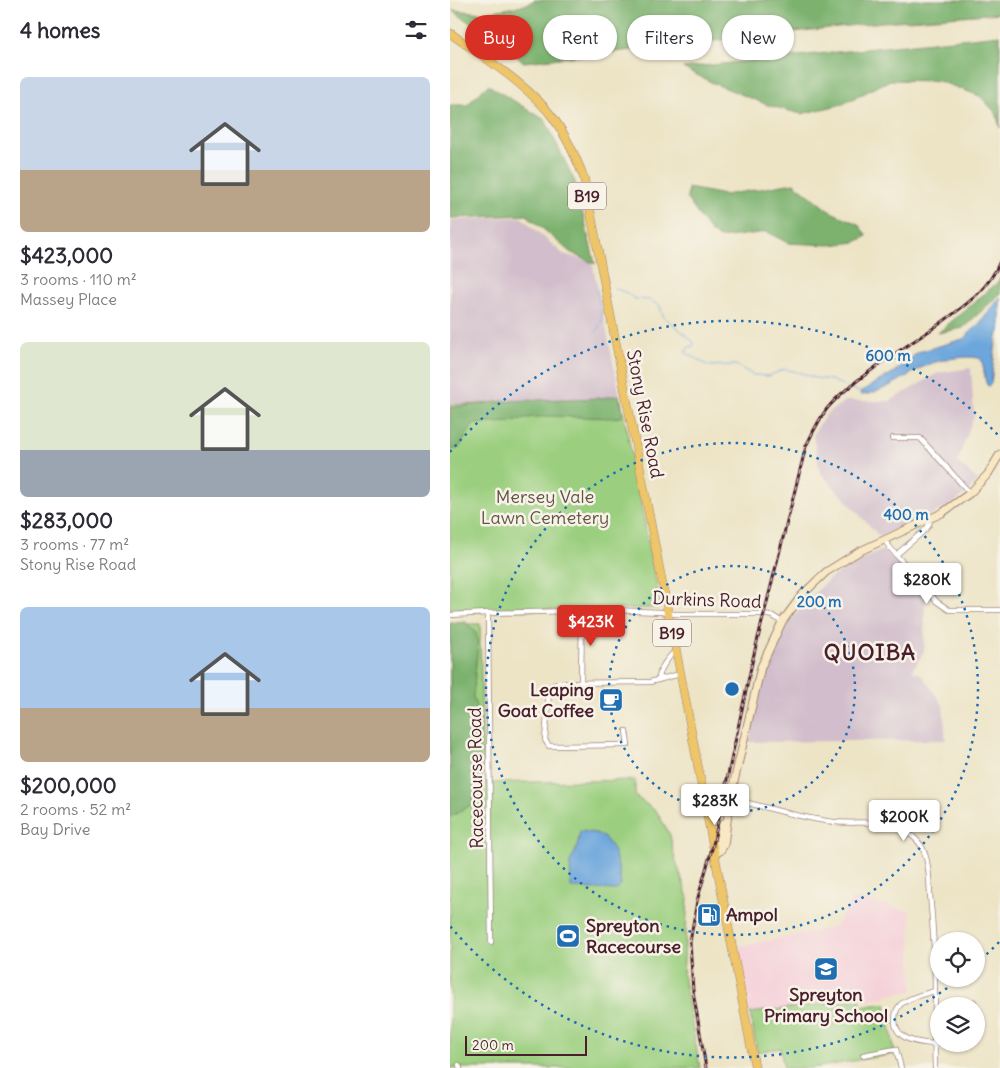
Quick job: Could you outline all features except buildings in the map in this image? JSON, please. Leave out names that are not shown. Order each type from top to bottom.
[{"type":"main road","name":"Stony Rise Road","points":[[450,33],[514,80],[554,118],[567,139],[584,178],[715,854]]},
{"type":"main road","points":[[715,854],[724,845],[729,802],[761,667],[782,622],[802,595],[826,572],[858,552],[942,513],[970,494],[988,474],[1000,454]]},
{"type":"main road","name":"B19","points":[[715,854],[755,1068]]},
{"type":"street","points":[[894,438],[920,438],[970,494]]},
{"type":"street","points":[[896,555],[925,530],[929,525],[930,519]]},
{"type":"street","points":[[884,540],[921,581],[936,601],[949,610],[1000,610]]},
{"type":"street","name":"Durkins Road","points":[[450,615],[612,610],[668,614],[764,614],[773,616],[782,622]]},
{"type":"street","points":[[581,683],[582,611]]},
{"type":"street","name":"Racecourse Road","points":[[488,613],[492,942]]},
{"type":"street","points":[[659,680],[661,670],[670,655],[676,650]]},
{"type":"street","points":[[626,731],[628,745],[550,746],[545,740],[551,686],[559,683],[645,682],[680,674]]},
{"type":"street","points":[[729,802],[835,822],[896,826],[916,840],[923,848],[927,864],[932,914],[935,997]]},
{"type":"street","points":[[930,1044],[918,1043],[906,1039],[896,1028],[895,1016],[900,1005],[910,999],[935,991]]},
{"type":"street","points":[[864,1054],[896,1049],[901,1068]]},
{"type":"street","points":[[934,1052],[935,1068]]},
{"type":"shaded area","points":[[521,217],[563,254],[592,262],[621,400],[450,405],[450,220]]},
{"type":"shaded area","points":[[971,368],[974,416],[957,462],[979,481],[954,503],[923,519],[879,536],[820,472],[813,435],[826,414],[845,401],[890,401],[938,373]]},
{"type":"shaded area","points":[[884,550],[925,593],[924,651],[912,671],[921,674],[943,705],[946,740],[749,742],[762,680],[770,657],[796,612],[828,580],[854,562]]},
{"type":"shaded area","name":"Spreyton Primary School","points":[[853,898],[910,911],[912,991],[885,995],[885,999],[860,999],[750,1013],[737,947],[835,926]]},
{"type":"green space","points":[[535,0],[1000,0],[1000,13],[883,22],[794,32],[794,15],[722,15],[722,40],[712,41],[712,15],[627,15],[627,51],[617,52],[617,15],[543,15],[543,60],[524,62],[521,60],[533,60],[533,15],[465,15],[465,19],[452,10],[484,13],[525,5]]},
{"type":"green space","points":[[1000,35],[1000,128],[996,113],[980,96],[939,81],[890,80],[843,104],[801,114],[768,105],[713,83],[683,68],[760,60],[794,60],[794,56]]},
{"type":"green space","points":[[488,85],[545,120],[575,182],[595,264],[570,252],[527,215],[450,218],[450,105],[467,105]]},
{"type":"green space","points":[[794,183],[829,211],[858,224],[867,236],[856,242],[830,245],[788,243],[767,232],[719,238],[709,230],[687,199],[688,188],[725,195]]},
{"type":"green space","points":[[1000,277],[1000,294],[963,328],[938,333],[998,282]]},
{"type":"green space","points":[[619,395],[623,413],[621,417],[550,416],[525,418],[510,422],[474,424],[458,449],[450,449],[450,408],[504,401],[601,398]]},
{"type":"green space","name":"Mersey Vale Lawn Cemetery","points":[[621,400],[661,608],[450,613],[450,405]]},
{"type":"green space","points":[[466,622],[476,633],[478,642],[473,697],[480,719],[478,776],[473,804],[450,817],[450,623]]},
{"type":"green space","name":"Spreyton Racecourse","points":[[450,624],[480,624],[483,783],[635,780],[635,796],[657,812],[670,835],[674,855],[688,898],[683,974],[700,1068],[450,1068]]},
{"type":"green space","points":[[860,999],[861,1007],[886,1003],[895,1054],[812,1068],[784,1068],[780,1048],[757,1052],[750,1013]]},
{"type":"water","points":[[1000,298],[1000,330],[996,342],[991,384],[988,386],[986,383],[982,361],[979,358],[957,358],[927,365],[876,392],[861,395],[860,392],[891,374],[918,352],[963,339],[979,324]]},
{"type":"water","points":[[580,831],[596,833],[603,837],[612,848],[617,862],[621,885],[616,890],[571,888],[570,862],[577,848]]},
{"type":"waterway","points":[[614,288],[627,293],[635,299],[649,300],[660,306],[663,316],[693,341],[694,345],[685,352],[709,366],[736,365],[753,375],[768,376],[785,369],[815,378],[831,380],[859,392]]},
{"type":"waterway","points":[[596,332],[602,321],[597,291]]},
{"type":"railway","points":[[706,1068],[693,991],[690,942],[697,901],[713,845],[753,658],[806,446],[823,414],[839,396],[884,361],[966,304],[989,281],[1000,261]]},
{"type":"place","name":"Leaping Goat Coffee","points":[[611,700]]},
{"type":"place","name":"Ampol","points":[[709,915]]},
{"type":"place","name":"Spreyton Racecourse","points":[[568,936]]},
{"type":"place","name":"Spreyton Primary School","points":[[826,969]]},
{"type":"district","name":"QUOIBA","points":[[870,652]]}]
